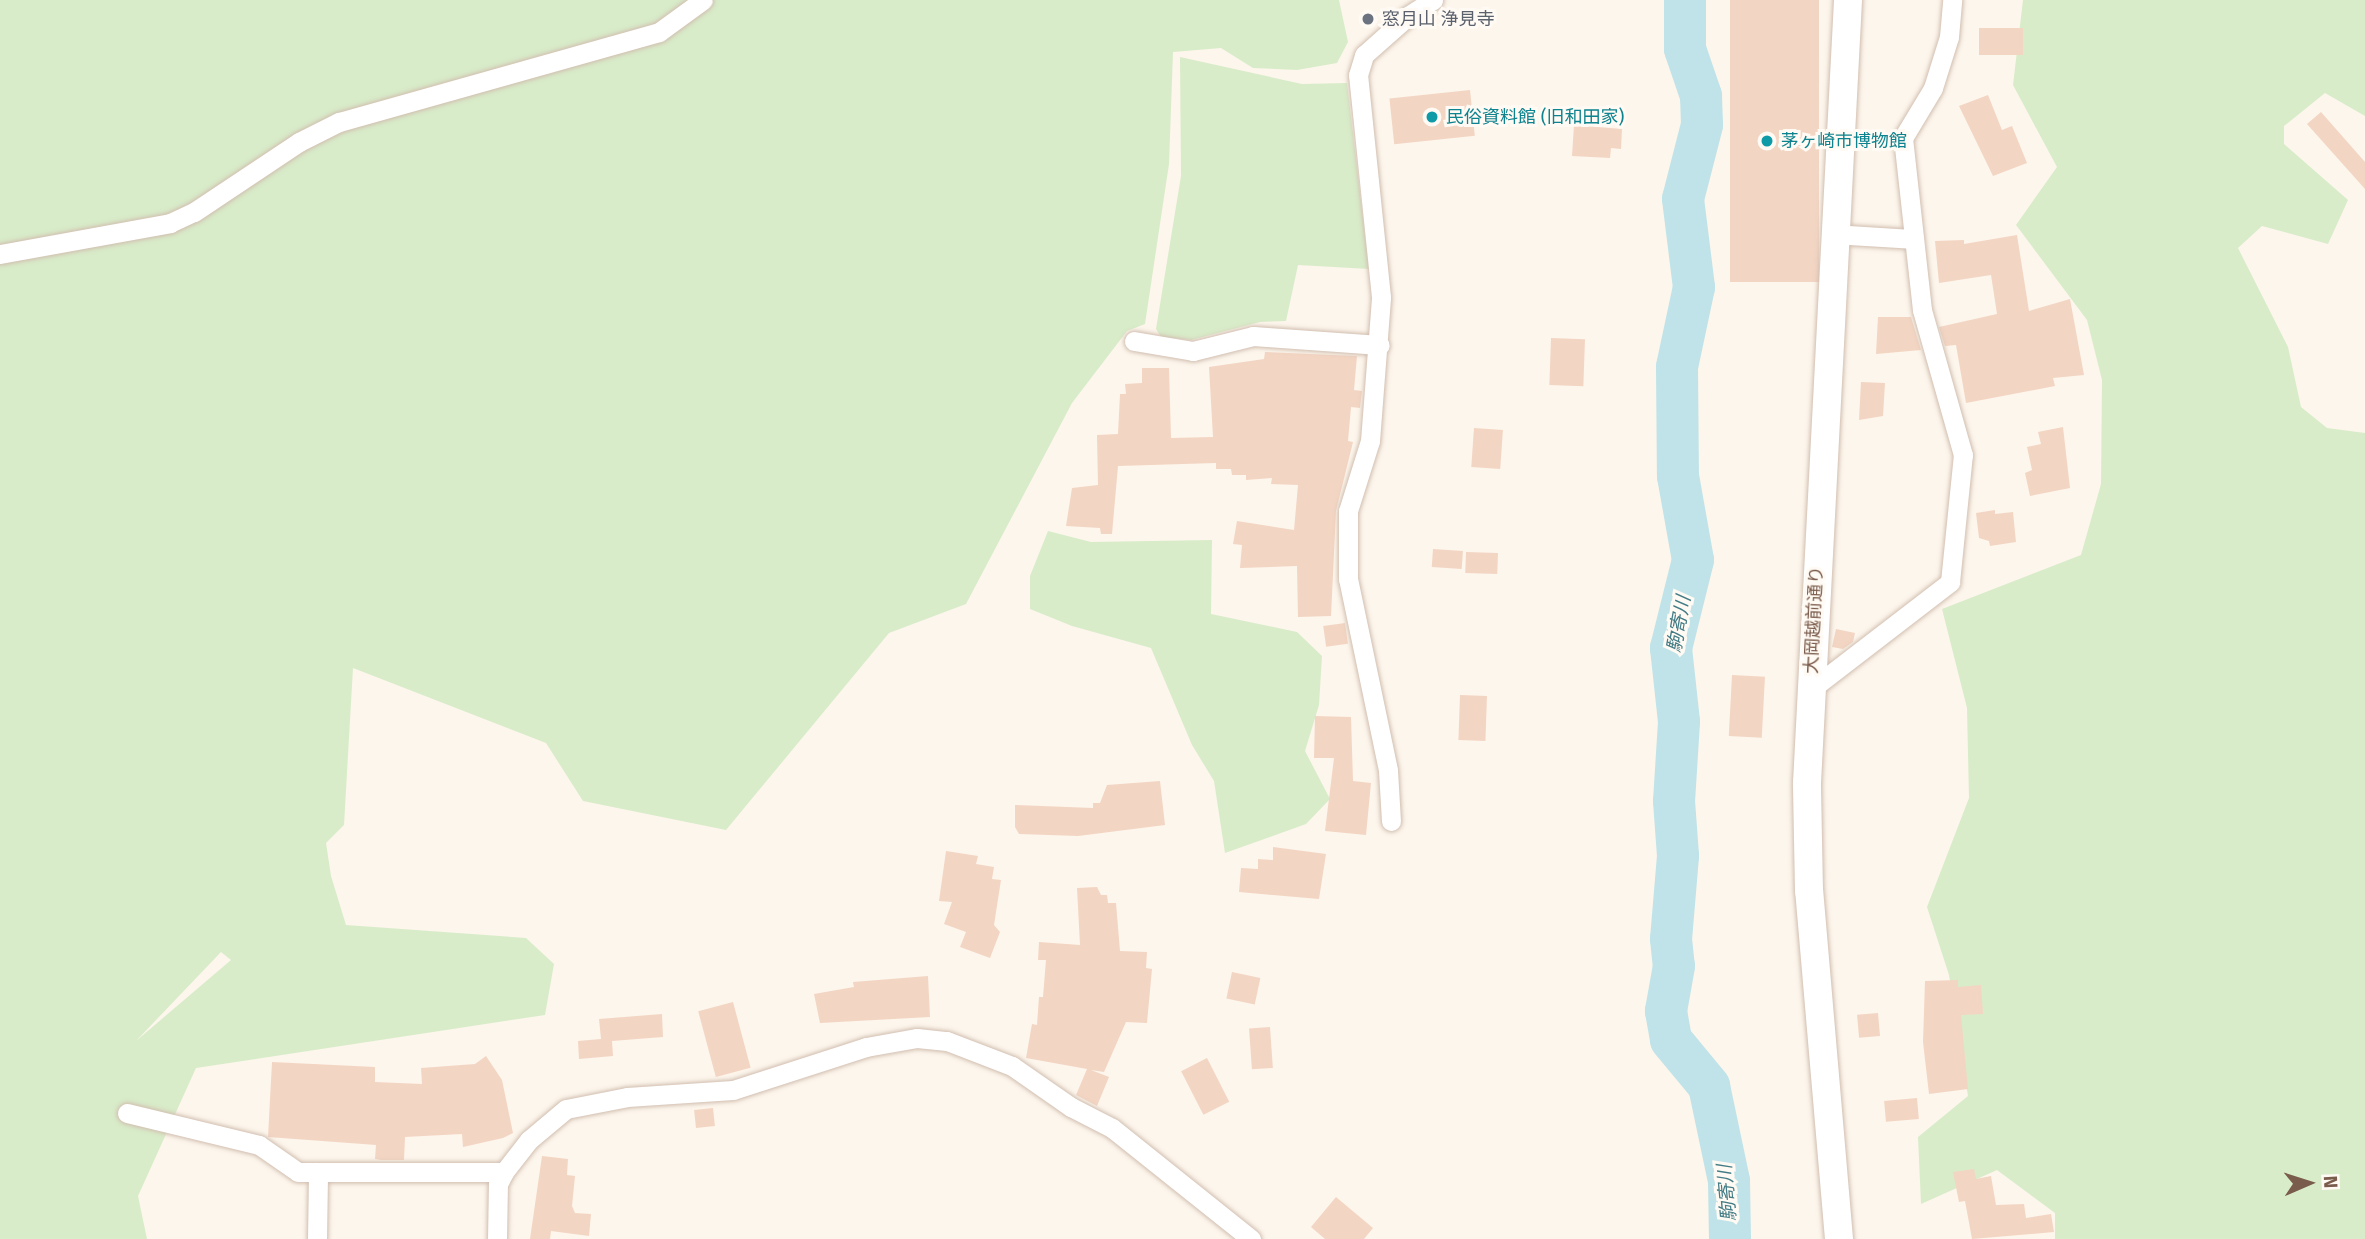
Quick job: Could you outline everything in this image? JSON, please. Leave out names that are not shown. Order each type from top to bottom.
[{"type":"street","points":[[0,254],[170,223],[194,212],[299,142],[339,122],[659,32],[703,0]]},
{"type":"street","points":[[1391,821],[1388,770],[1348,579],[1348,511],[1370,441],[1380,345],[1381,298],[1358,75],[1364,55],[1408,16],[1433,0]]},
{"type":"street","name":"大岡越前通り","points":[[1839,1239],[1809,891],[1810,690],[1848,0]]},
{"type":"street","points":[[1810,690],[1950,582],[1963,455],[1922,310],[1903,138],[1933,88],[1950,37],[1952,0]]},
{"type":"street","points":[[1834,234],[1914,239]]},
{"type":"street","points":[[1134,341],[1193,351],[1253,336],[1380,345]]},
{"type":"street","points":[[497,1239],[498,1184],[504,1172],[529,1140],[566,1109],[592,1101],[733,1090],[866,1047],[917,1038],[947,1041],[1012,1066],[1071,1107],[1112,1128],[1251,1239]]},
{"type":"street","points":[[127,1112],[259,1145],[298,1172],[504,1172]]},
{"type":"street","points":[[317,1239],[318,1172]]},
{"type":"green space","points":[[0,0],[1339,0],[1348,42],[1337,63],[1297,70],[1253,68],[1221,48],[1173,52],[1169,164],[1145,324],[1127,331],[1072,403],[966,604],[889,633],[726,830],[583,801],[546,743],[353,668],[344,825],[326,843],[331,876],[346,925],[526,938],[554,964],[545,1015],[196,1068],[138,1196],[147,1239],[0,1239]],"holes":[[[221,952],[231,960],[136,1041]]]},
{"type":"green space","points":[[2023,0],[2365,0],[2365,116],[2325,93],[2284,126],[2284,144],[2348,200],[2328,244],[2262,226],[2238,248],[2288,347],[2301,407],[2327,428],[2365,433],[2365,1239],[2055,1239],[2055,1213],[1997,1170],[1921,1204],[1918,1137],[1968,1096],[1949,975],[1927,907],[1969,798],[1967,708],[1942,609],[2081,555],[2101,484],[2102,380],[2087,320],[2016,225],[2057,167],[2013,85]]},
{"type":"green space","points":[[1180,57],[1302,84],[1347,83],[1369,269],[1298,265],[1286,321],[1260,322],[1191,340],[1161,337],[1156,329],[1181,176]]},
{"type":"green space","points":[[1048,531],[1091,542],[1212,540],[1211,614],[1297,632],[1322,656],[1319,705],[1305,751],[1330,799],[1306,824],[1225,853],[1214,781],[1192,745],[1151,648],[1072,626],[1030,609],[1030,576]]},
{"type":"building","name":"茅ヶ崎市博物館","points":[[1730,0],[1819,0],[1819,282],[1730,282]]},
{"type":"building","points":[[1979,28],[2023,28],[2023,55],[1979,55]]},
{"type":"building","name":"民俗資料館 (旧和田家)","points":[[1470,90],[1475,136],[1394,144],[1389,98]]},
{"type":"building","points":[[1988,95],[2002,130],[2012,126],[2027,163],[1993,176],[1959,106]]},
{"type":"building","points":[[2321,112],[2365,162],[2365,189],[2307,124]]},
{"type":"building","points":[[1574,125],[1622,129],[1621,149],[1611,148],[1610,158],[1572,156]]},
{"type":"building","points":[[2017,235],[2029,311],[2070,299],[2084,375],[2053,378],[2055,386],[1966,403],[1956,345],[1945,346],[1939,327],[1997,314],[1991,275],[1939,283],[1935,241],[1964,240],[1964,244]]},
{"type":"building","points":[[1878,317],[1911,317],[1921,350],[1876,354]]},
{"type":"building","points":[[1551,338],[1585,339],[1583,386],[1549,385]]},
{"type":"building","points":[[1265,352],[1357,356],[1354,390],[1362,391],[1360,408],[1351,407],[1348,441],[1353,442],[1336,511],[1331,616],[1298,617],[1297,566],[1240,568],[1242,545],[1233,544],[1237,521],[1294,530],[1298,485],[1271,484],[1272,478],[1246,480],[1246,475],[1232,475],[1231,469],[1216,469],[1216,463],[1118,466],[1112,534],[1101,534],[1100,528],[1066,526],[1072,488],[1098,485],[1097,435],[1118,434],[1120,394],[1126,394],[1125,384],[1142,383],[1142,368],[1169,368],[1171,438],[1213,437],[1209,367],[1264,359]]},
{"type":"building","points":[[1861,382],[1885,383],[1883,416],[1859,420]]},
{"type":"building","points":[[2063,427],[2070,488],[2030,496],[2025,473],[2032,470],[2027,447],[2041,444],[2038,432]]},
{"type":"building","points":[[1474,428],[1503,430],[1500,469],[1471,467]]},
{"type":"building","points":[[1995,510],[1995,514],[2013,512],[2016,542],[1990,546],[1989,541],[1979,538],[1976,513]]},
{"type":"building","points":[[1433,549],[1463,551],[1462,569],[1432,567]]},
{"type":"building","points":[[1466,552],[1498,553],[1497,574],[1465,573]]},
{"type":"building","points":[[1345,623],[1348,644],[1326,647],[1323,626]]},
{"type":"building","points":[[1836,629],[1855,633],[1853,642],[1843,649],[1832,647]]},
{"type":"building","points":[[1732,675],[1765,677],[1762,738],[1729,736]]},
{"type":"building","points":[[1460,695],[1487,696],[1485,741],[1458,740]]},
{"type":"building","points":[[1315,716],[1351,717],[1353,781],[1371,783],[1366,835],[1325,831],[1334,758],[1314,758]]},
{"type":"building","points":[[1160,781],[1165,825],[1078,836],[1019,834],[1015,827],[1015,805],[1093,808],[1093,803],[1100,803],[1107,785]]},
{"type":"building","points":[[1273,847],[1326,854],[1319,899],[1239,892],[1241,868],[1258,869],[1258,859],[1273,860]]},
{"type":"building","points":[[946,851],[978,856],[976,864],[994,867],[992,879],[1001,880],[994,925],[1000,932],[990,958],[960,947],[966,932],[944,924],[952,902],[939,901]]},
{"type":"building","points":[[1097,887],[1101,895],[1107,895],[1108,903],[1116,903],[1120,951],[1147,952],[1146,968],[1152,969],[1147,1023],[1126,1022],[1104,1072],[1091,1070],[1109,1077],[1097,1106],[1076,1095],[1087,1069],[1026,1058],[1032,1024],[1037,1025],[1039,997],[1043,997],[1046,960],[1038,960],[1039,942],[1080,945],[1077,888]]},
{"type":"building","points":[[1232,972],[1260,978],[1255,1004],[1226,998]]},
{"type":"building","points":[[928,976],[930,1017],[820,1023],[814,994],[854,987],[853,982]]},
{"type":"building","points":[[1958,980],[1958,987],[1981,985],[1983,1014],[1961,1015],[1968,1089],[1929,1094],[1923,1042],[1925,981]]},
{"type":"building","points":[[733,1002],[751,1068],[716,1077],[698,1011]]},
{"type":"building","points":[[1878,1013],[1880,1036],[1859,1038],[1857,1015]]},
{"type":"building","points":[[662,1014],[663,1037],[612,1041],[613,1056],[579,1059],[578,1041],[601,1039],[599,1019]]},
{"type":"building","points":[[1270,1027],[1273,1068],[1252,1069],[1249,1028]]},
{"type":"building","points":[[486,1056],[502,1080],[513,1133],[503,1138],[463,1147],[462,1134],[405,1137],[404,1160],[381,1160],[375,1159],[376,1145],[268,1137],[272,1062],[375,1067],[375,1082],[422,1084],[421,1068],[475,1064]]},
{"type":"building","points":[[1207,1058],[1229,1102],[1203,1115],[1181,1071]]},
{"type":"building","points":[[1917,1098],[1919,1119],[1886,1122],[1884,1101]]},
{"type":"building","points":[[713,1108],[715,1126],[696,1128],[694,1110]]},
{"type":"building","points":[[542,1156],[568,1159],[567,1175],[575,1176],[572,1206],[575,1213],[591,1214],[589,1236],[551,1231],[550,1239],[530,1239]]},
{"type":"building","points":[[1974,1169],[1976,1179],[1991,1176],[1996,1205],[2024,1204],[2026,1218],[2051,1214],[2054,1232],[1972,1239],[1965,1201],[1959,1202],[1953,1172]]},
{"type":"building","points":[[1336,1197],[1373,1228],[1364,1239],[1325,1239],[1311,1227]]},
{"type":"waterway","name":"駒寄川","points":[[1685,0],[1685,49],[1701,96],[1702,125],[1683,199],[1694,287],[1677,367],[1678,476],[1693,560],[1671,648],[1679,722],[1674,801],[1678,856],[1671,939],[1674,966],[1666,1011],[1671,1040],[1709,1086],[1729,1181],[1730,1239]]},
{"type":"place","name":"窓月山 浄見寺","points":[[1368,19]]},
{"type":"place","name":"民俗資料館 (旧和田家)","points":[[1432,117]]},
{"type":"place","name":"茅ヶ崎市博物館","points":[[1767,141]]}]
